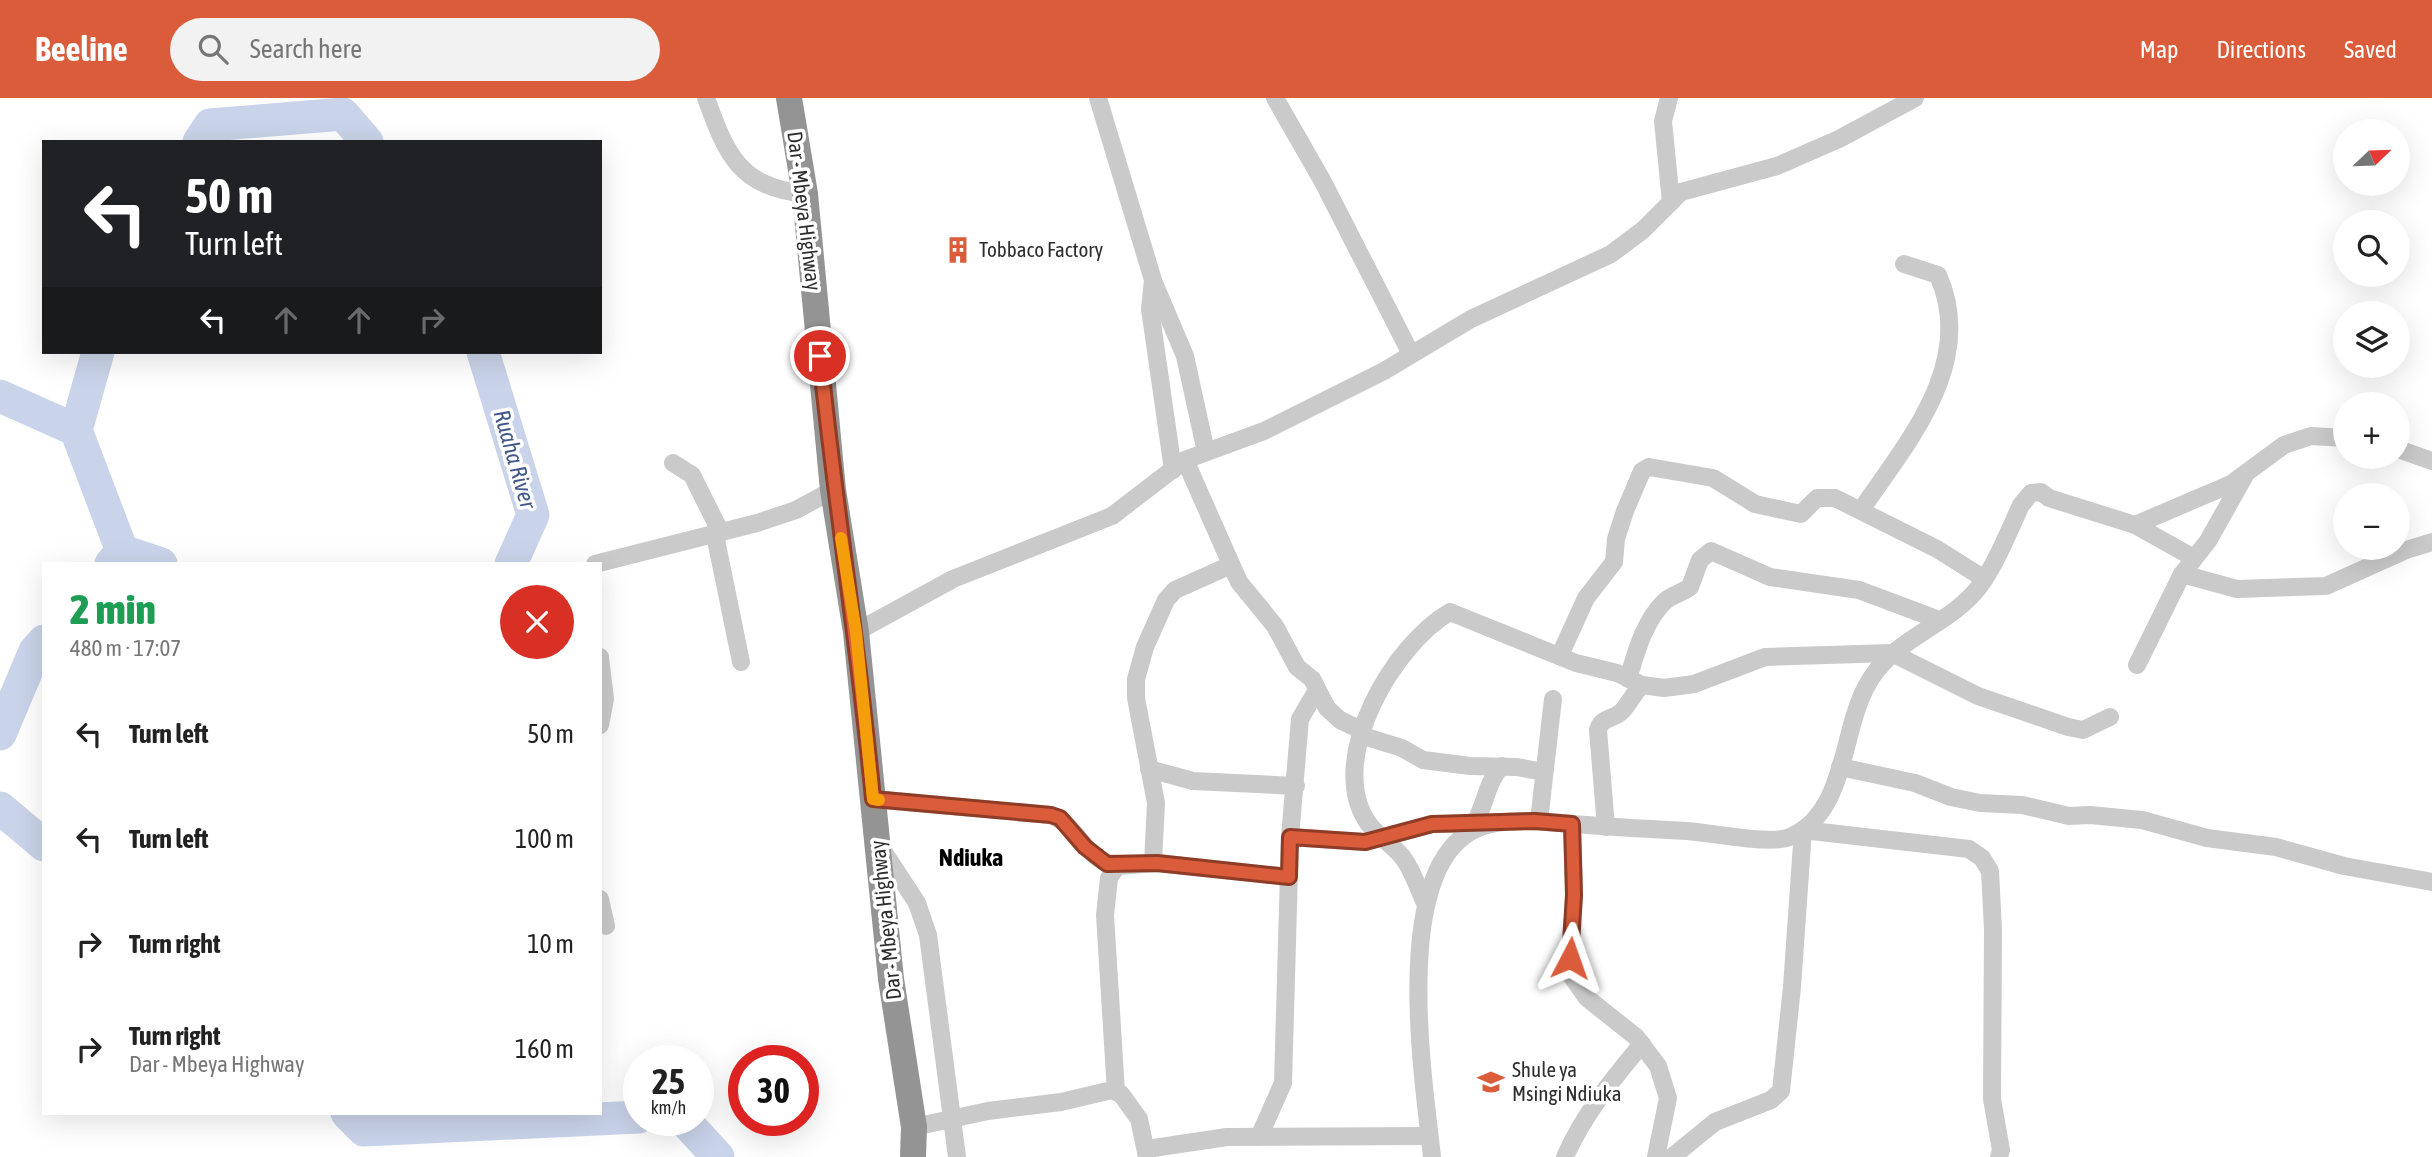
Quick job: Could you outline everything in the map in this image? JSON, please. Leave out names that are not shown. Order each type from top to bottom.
[{"type":"highway","name":"Dar - Mbeya Highway","points":[[789,98],[804,194],[833,490],[856,632],[891,979],[914,1127],[913,1157]]},
{"type":"street","points":[[706,98],[733,159],[754,181],[781,191],[804,194]]},
{"type":"street","points":[[1098,98],[1153,280],[1185,356],[1206,453]]},
{"type":"street","points":[[1275,98],[1322,180],[1411,354]]},
{"type":"street","points":[[1669,98],[1663,121],[1671,202]]},
{"type":"street","points":[[856,632],[953,579],[1111,516],[1179,465],[1264,431],[1411,354],[1471,319],[1611,254],[1643,230],[1681,192],[1777,166],[1839,139],[1914,98]]},
{"type":"street","points":[[1861,510],[1927,412],[1949,350],[1950,318],[1938,275],[1904,264]]},
{"type":"street","points":[[1153,280],[1150,309],[1179,465],[1245,591],[1275,626],[1297,667],[1312,679],[1333,714],[1360,732],[1402,748],[1423,760],[1544,772]]},
{"type":"street","points":[[2135,525],[2217,492],[2244,476],[2284,445],[2311,436],[2333,437]]},
{"type":"street","points":[[2410,453],[2432,461]]},
{"type":"street","points":[[673,463],[692,475],[718,534],[741,662]]},
{"type":"street","points":[[1560,655],[1586,598],[1614,562],[1616,539],[1625,511],[1642,471],[1649,467],[1713,478],[1755,504],[1792,514],[1801,514],[1817,498],[1825,495],[1861,510],[1937,549],[1983,578]]},
{"type":"street","points":[[2137,665],[2182,574],[2208,541],[2244,476]]},
{"type":"street","points":[[602,562],[718,534],[796,510],[833,490]]},
{"type":"street","points":[[1290,837],[1365,842],[1432,824],[1539,821],[1729,834],[1760,841],[1787,838],[1816,820],[1840,767],[1866,686],[1892,653],[1968,597],[1983,578],[2021,505],[2031,493],[2041,492],[2049,498],[2135,525],[2194,558]]},
{"type":"street","points":[[2182,574],[2237,589],[2326,586],[2406,550],[2432,542]]},
{"type":"street","points":[[1606,827],[1598,730],[1603,720],[1623,711],[1631,695],[1641,638],[1657,612],[1664,602],[1690,587],[1700,560],[1711,551],[1770,578],[1860,590],[1939,620]]},
{"type":"street","points":[[1153,863],[1156,803],[1136,679],[1158,614],[1175,590],[1231,565]]},
{"type":"street","points":[[1425,903],[1404,858],[1366,820],[1359,805],[1354,771],[1364,719],[1411,646],[1450,612],[1576,663],[1617,673],[1635,682],[1664,688],[1694,684],[1765,657],[1892,653],[1978,696],[2068,727],[2083,730],[2110,717]]},
{"type":"street","points":[[602,674],[605,699],[602,715]]},
{"type":"street","points":[[1259,1137],[1283,1083],[1290,837],[1300,719],[1317,690]]},
{"type":"street","points":[[1539,821],[1553,699]]},
{"type":"street","points":[[1300,719],[1321,713],[1333,714]]},
{"type":"street","points":[[1432,1157],[1419,996],[1419,947],[1425,903],[1436,873],[1453,846],[1481,824],[1491,778],[1502,766]]},
{"type":"street","points":[[1840,767],[1915,783],[1951,797],[1980,803],[2022,805],[2069,817],[2090,815],[2142,820],[2207,838],[2276,847],[2344,866],[2432,882]]},
{"type":"street","points":[[1149,769],[1193,781],[1296,786]]},
{"type":"street","points":[[873,799],[1051,815],[1068,825],[1097,859],[1117,866],[1153,863],[1289,877]]},
{"type":"street","points":[[1572,824],[1574,895],[1570,974],[1587,998],[1642,1044],[1658,1066],[1668,1098],[1656,1157]]},
{"type":"street","points":[[1672,1157],[1693,1150],[1716,1122],[1770,1100],[1781,1091],[1792,987],[1803,830]]},
{"type":"street","points":[[1803,830],[1969,849],[1982,858],[1990,871],[1993,930],[1992,1099],[1999,1157]]},
{"type":"street","points":[[877,842],[917,903],[928,935],[950,1122],[957,1157]]},
{"type":"street","points":[[1116,1092],[1105,915],[1109,878],[1117,866]]},
{"type":"street","points":[[602,908],[606,926]]},
{"type":"street","points":[[1565,1157],[1574,1136],[1642,1044]]},
{"type":"street","points":[[914,1127],[950,1122],[988,1111],[1061,1102],[1103,1091],[1116,1092],[1129,1103],[1139,1119],[1147,1153],[1227,1137],[1429,1136]]},
{"type":"waterway","name":"Ruaha River","points":[[200,140],[210,125],[343,114],[365,140]]},
{"type":"waterway","name":"Ruaha River","points":[[76,430],[97,354]]},
{"type":"waterway","name":"Ruaha River","points":[[484,354],[533,515],[512,562]]},
{"type":"waterway","name":"Ruaha River","points":[[0,396],[76,430],[122,551],[113,562]]},
{"type":"waterway","name":"Ruaha River","points":[[122,551],[155,562]]},
{"type":"waterway","name":"Ruaha River","points":[[0,734],[35,651],[42,643]]},
{"type":"waterway","name":"Ruaha River","points":[[0,808],[42,843]]},
{"type":"waterway","name":"Ruaha River","points":[[349,1115],[364,1130],[623,1118]]},
{"type":"waterway","name":"Ruaha River","points":[[699,1136],[718,1157]]},
{"type":"slow traffic","points":[[841,538],[856,632],[873,799],[879,800]]},
{"type":"place","name":"Tobbaco Factory","points":[[958,250]]},
{"type":"place","name":"Shule ya Msingi Ndiuka","points":[[1491,1082]]},
{"type":"district","name":"Ndiuka","points":[[971,858]]},
{"type":"route","points":[[820,356],[833,490],[856,632],[873,799],[1051,815],[1068,825],[1097,859],[1117,866],[1157,863],[1289,877],[1290,837],[1365,842],[1447,822],[1489,824],[1535,821],[1572,824],[1574,895],[1570,958]]}]
